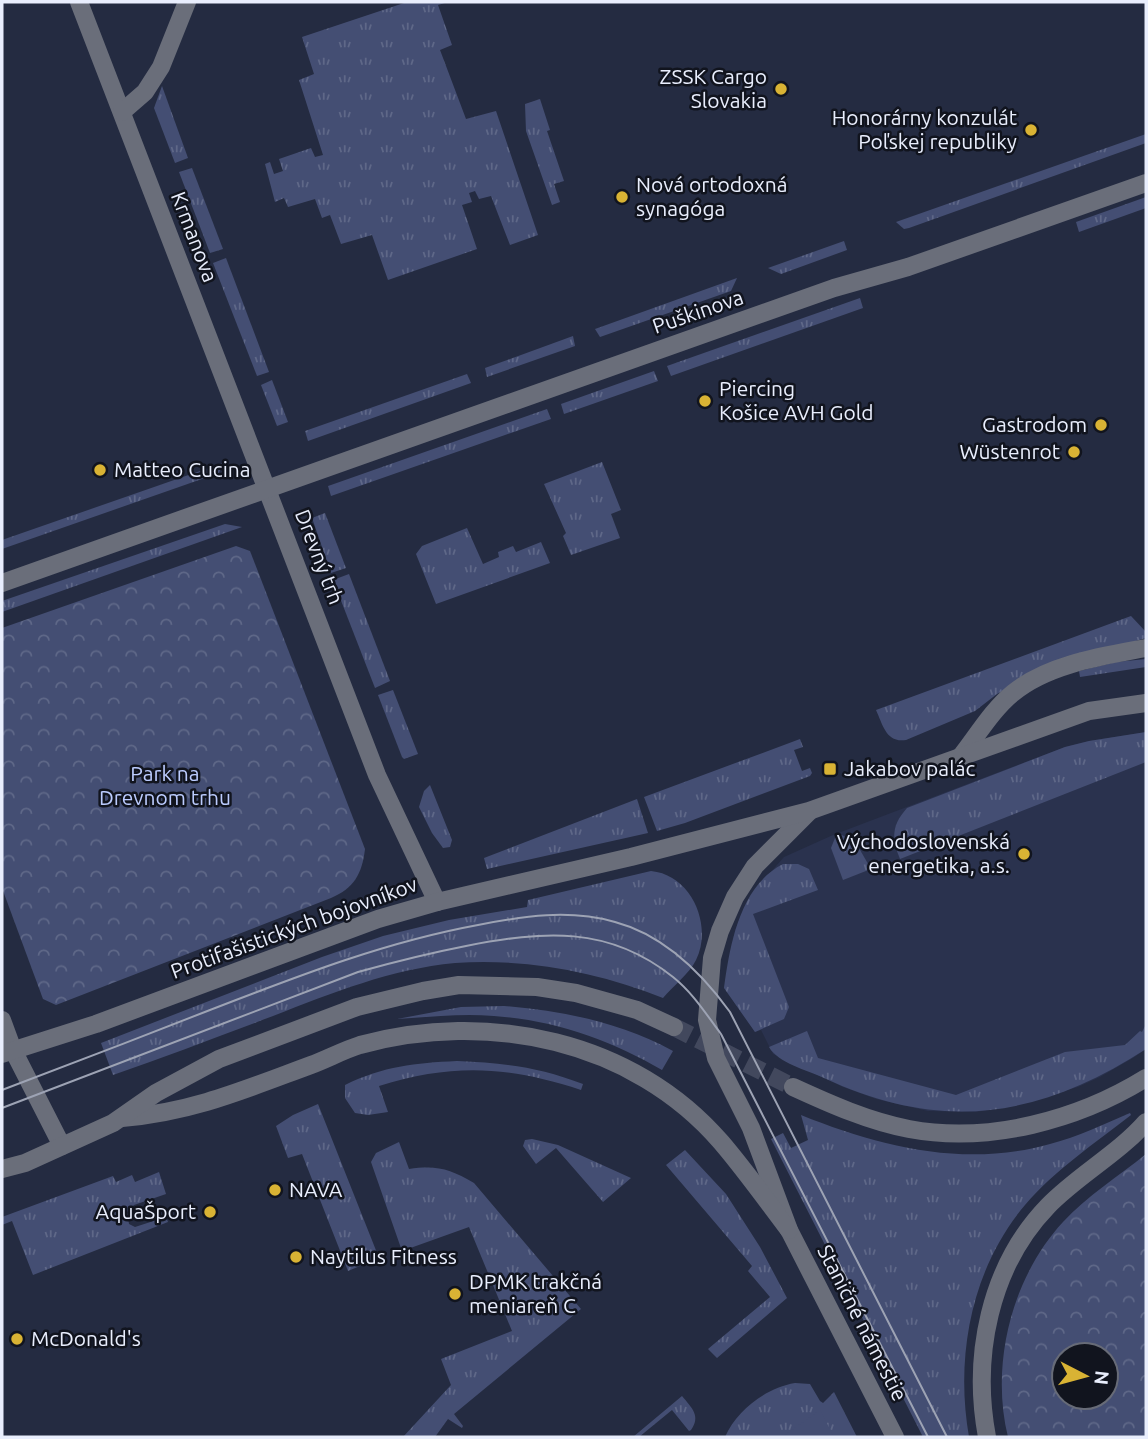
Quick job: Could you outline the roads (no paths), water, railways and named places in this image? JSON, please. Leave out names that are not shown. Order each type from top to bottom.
[{"type":"street","name":"Krmanova","points":[[79,2],[267,489]]},
{"type":"street","points":[[122,112],[145,92],[187,2]]},
{"type":"street","name":"Puškinova","points":[[267,489],[834,288],[908,267],[1146,183]]},
{"type":"street","points":[[2,583],[267,489]]},
{"type":"street","name":"Drevný trh","points":[[267,489],[377,775],[437,902]]},
{"type":"street","points":[[960,758],[1002,704],[1034,679],[1077,664],[1146,648]]},
{"type":"street","name":"Protifašistických bojovníkov","points":[[8,1052],[96,1024],[377,919],[809,811],[1089,711],[1146,703]]},
{"type":"street","name":"Protifašistických bojovníkov","points":[[789,1230],[751,1128],[716,1058],[707,1020],[712,958],[735,897],[755,866],[809,811]]},
{"type":"street","points":[[2,1169],[25,1163],[122,1118],[156,1093],[219,1059],[357,1007],[459,985],[500,984],[576,993],[637,1010],[674,1027]]},
{"type":"street","points":[[2,1020],[8,1052],[62,1146]]},
{"type":"street","points":[[122,1118],[160,1115],[215,1101],[359,1046],[401,1037],[461,1031],[526,1034],[587,1051],[617,1063],[663,1090],[721,1141],[789,1230]]},
{"type":"street","points":[[793,1087],[873,1119],[910,1129],[959,1133],[1032,1125],[1063,1116],[1097,1104],[1146,1078]]},
{"type":"street","points":[[987,1437],[981,1368],[990,1311],[1004,1274],[1028,1230],[1047,1207],[1146,1122]]},
{"type":"street","name":"Staničné námestie","points":[[789,1230],[895,1437]]},
{"type":"tunnel","points":[[674,1027],[793,1087]]},
{"type":"tram line","points":[[2,1090],[309,973],[376,950],[443,932],[547,915],[598,918],[633,928],[665,946],[694,969],[730,1012],[947,1437]]},
{"type":"tram line","points":[[2,1108],[358,972],[398,961],[522,937],[574,936],[624,948],[649,960],[680,983],[721,1034],[928,1437]]},
{"type":"place","name":"ZSSK Cargo Slovakia","points":[[781,89]]},
{"type":"place","name":"Honorárny konzulát Poľskej republiky","points":[[1031,130]]},
{"type":"place","name":"Nová ortodoxná synagóga","points":[[622,197]]},
{"type":"place","name":"Piercing Košice AVH Gold","points":[[705,401]]},
{"type":"place","name":"Gastrodom","points":[[1101,425]]},
{"type":"place","name":"Wüstenrot","points":[[1074,452]]},
{"type":"place","name":"Matteo Cucina","points":[[100,470]]},
{"type":"place","name":"Jakabov palác","points":[[830,769]]},
{"type":"place","name":"Východoslovenská energetika, a.s.","points":[[1024,854]]},
{"type":"place","name":"NAVA","points":[[275,1190]]},
{"type":"place","name":"AquaŠport","points":[[210,1212]]},
{"type":"place","name":"Naytilus Fitness","points":[[296,1257]]},
{"type":"place","name":"DPMK trakčná meniareň C","points":[[455,1294]]},
{"type":"place","name":"McDonald's","points":[[17,1339]]},
{"type":"park label","name":"Park na Drevnom trhu","points":[[165,786]]}]
